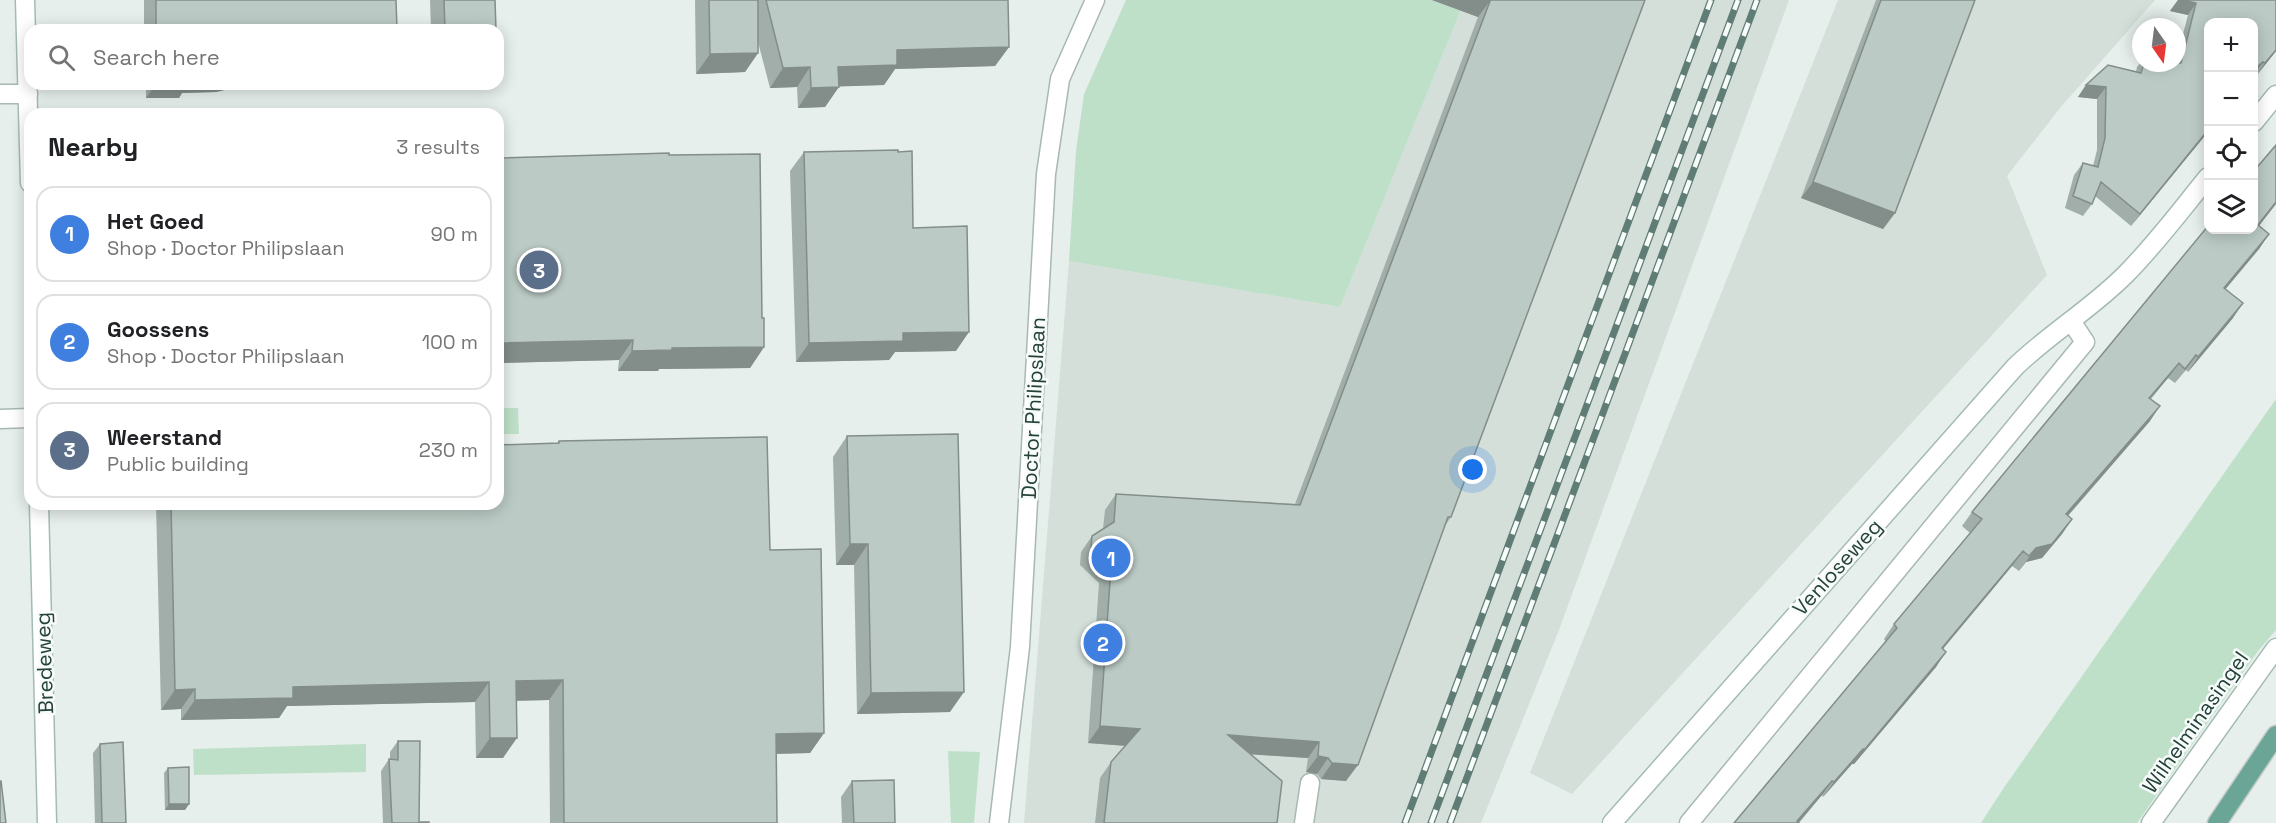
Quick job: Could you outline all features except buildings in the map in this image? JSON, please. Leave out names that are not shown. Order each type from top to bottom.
[{"type":"main road","points":[[2217,823],[2276,735]]},
{"type":"street","points":[[25,0],[26,24]]},
{"type":"street","name":"Doctor Philipslaan","points":[[999,823],[1020,647],[1046,174],[1060,79],[1095,0]]},
{"type":"street","points":[[28,90],[28,108]]},
{"type":"street","points":[[0,94],[28,94]]},
{"type":"street","points":[[2258,116],[2276,95]]},
{"type":"street","name":"Venloseweg","points":[[1612,823],[2015,367],[2037,346],[2071,321],[2123,276],[2205,180]]},
{"type":"street","points":[[1689,823],[2085,342],[2071,321]]},
{"type":"street","points":[[0,419],[24,418]]},
{"type":"street","name":"Bredeweg","points":[[39,510],[47,823]]},
{"type":"street","name":"Wilhelminasingel","points":[[2151,823],[2276,648]]},
{"type":"street","points":[[1304,823],[1310,783]]},
{"type":"shaded area","points":[[1465,0],[1789,0],[1559,630],[1481,823],[1024,823],[1069,261],[1340,307]]},
{"type":"shaded area","points":[[1838,0],[2155,0],[2139,18],[2132,18],[2132,26],[2060,108],[2007,176],[2047,275],[1572,794],[1530,773]]},
{"type":"green space","points":[[1126,0],[1465,0],[1340,307],[1069,261],[1076,151],[1084,94]]},
{"type":"green space","points":[[2276,399],[2276,630],[2258,651],[2137,823],[1981,823],[2003,789]]},
{"type":"green space","points":[[504,408],[518,408],[519,434],[504,434]]},
{"type":"green space","points":[[366,744],[366,772],[194,775],[193,749]]},
{"type":"green space","points":[[948,751],[980,752],[974,823],[951,823]]},
{"type":"railway","points":[[1405,823],[1711,0]]},
{"type":"railway","points":[[1431,823],[1738,0]]},
{"type":"railway","points":[[1450,823],[1757,0]]},
{"type":"place","name":"Weerstand","points":[[539,270]]},
{"type":"place","name":"Het Goed","points":[[1111,558]]},
{"type":"place","name":"Goossens","points":[[1103,643]]}]
